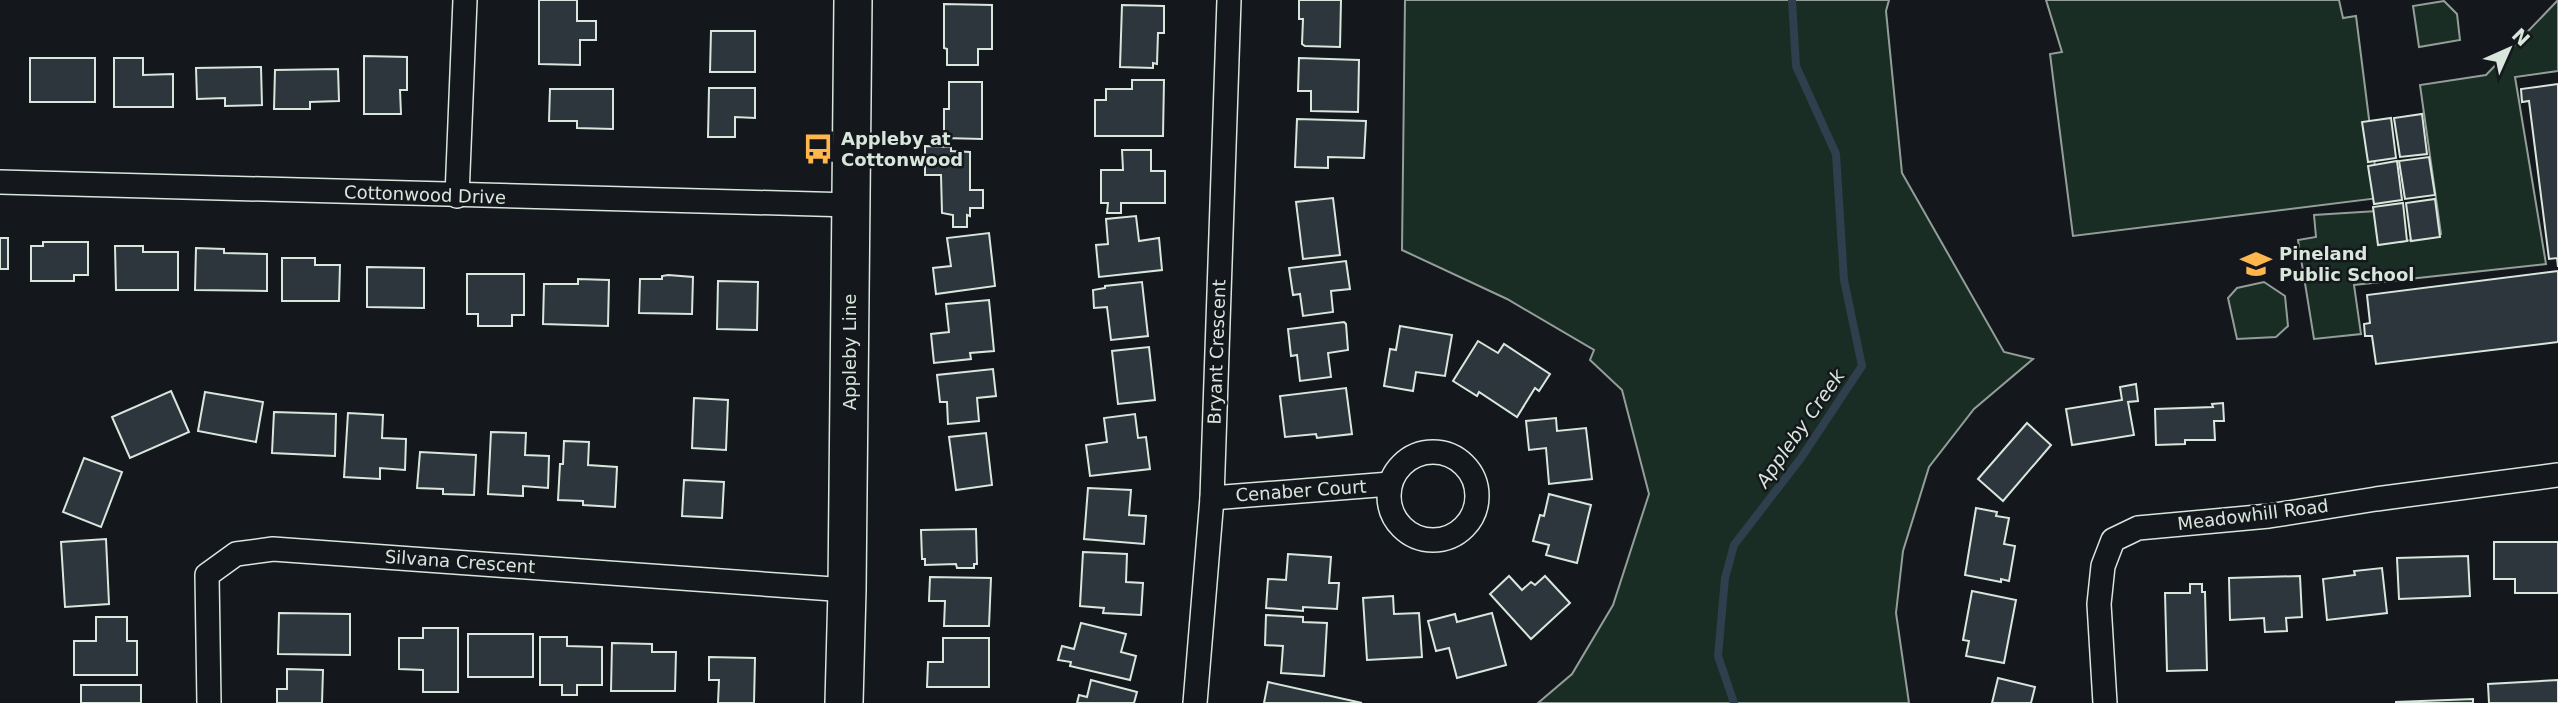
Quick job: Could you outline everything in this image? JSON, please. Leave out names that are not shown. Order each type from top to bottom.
[{"type":"main road","name":"Appleby Line","points":[[844,703],[853,0]]},
{"type":"street","points":[[457,196],[465,0]]},
{"type":"street","name":"Bryant Crescent","points":[[1195,703],[1212,498],[1229,0]]},
{"type":"street","name":"Cottonwood Drive","points":[[0,182],[851,205]]},
{"type":"street","name":"Meadowhill Road","points":[[2105,703],[2099,604],[2104,566],[2113,540],[2138,528],[2269,516],[2558,475]]},
{"type":"street","name":"Cenaber Court","points":[[1212,498],[1390,484]]},
{"type":"street","name":"Silvana Crescent","points":[[209,703],[207,575],[236,554],[273,548],[847,590]]},
{"type":"green space","points":[[1405,0],[1889,0],[1886,11],[1902,173],[2004,352],[2033,359],[1974,409],[1929,467],[1903,551],[1896,613],[1909,703],[1538,703],[1572,674],[1613,605],[1649,494],[1622,390],[1590,360],[1594,350],[1507,299],[1402,250]]},
{"type":"green space","points":[[2046,0],[2339,0],[2343,18],[2356,16],[2379,198],[2073,236],[2050,54],[2062,52]]},
{"type":"green space","points":[[2558,0],[2558,71],[2515,77],[2546,264],[2354,285],[2361,334],[2314,339],[2298,240],[2316,237],[2314,215],[2393,210],[2401,242],[2441,234],[2420,85],[2486,75]]},
{"type":"green space","points":[[2444,1],[2457,14],[2460,40],[2419,47],[2413,6]]},
{"type":"green space","points":[[2264,282],[2285,296],[2288,326],[2276,337],[2237,339],[2228,298],[2237,288]]},
{"type":"building","points":[[539,0],[577,0],[577,21],[596,21],[596,40],[580,40],[580,65],[539,64]]},
{"type":"building","points":[[1299,0],[1341,0],[1340,47],[1302,44],[1303,19],[1299,19]]},
{"type":"building","points":[[944,4],[992,5],[992,49],[978,49],[978,65],[947,65],[947,49],[944,48]]},
{"type":"building","points":[[1122,5],[1164,6],[1164,33],[1158,33],[1157,64],[1153,63],[1153,68],[1120,67]]},
{"type":"building","points":[[711,31],[755,31],[755,72],[710,72]]},
{"type":"building","points":[[364,56],[407,57],[407,90],[400,90],[401,114],[364,114]]},
{"type":"building","points":[[30,58],[95,58],[95,102],[30,102]]},
{"type":"building","points":[[114,58],[143,58],[143,75],[173,74],[173,107],[114,107]]},
{"type":"building","points":[[1299,58],[1359,60],[1358,112],[1311,111],[1311,91],[1298,91]]},
{"type":"building","points":[[261,67],[262,105],[225,106],[225,98],[197,99],[196,68]]},
{"type":"building","points":[[338,69],[339,101],[310,102],[310,109],[274,109],[275,70]]},
{"type":"building","points":[[1132,80],[1164,80],[1163,136],[1095,136],[1095,100],[1106,100],[1106,89],[1132,89]]},
{"type":"building","points":[[949,82],[982,82],[982,139],[944,138],[944,109],[949,109]]},
{"type":"building","points":[[2558,84],[2558,267],[2557,258],[2549,259],[2529,101],[2522,102],[2521,89]]},
{"type":"building","points":[[709,88],[755,88],[755,118],[735,117],[735,137],[708,137]]},
{"type":"building","points":[[550,89],[613,89],[613,129],[577,128],[577,121],[549,121]]},
{"type":"building","points":[[2422,114],[2427,154],[2400,157],[2394,118]]},
{"type":"building","points":[[2391,118],[2396,158],[2368,162],[2362,122]]},
{"type":"building","points":[[1297,119],[1366,121],[1364,158],[1328,157],[1328,168],[1295,167]]},
{"type":"building","points":[[925,146],[951,147],[951,151],[970,152],[970,190],[983,190],[983,208],[970,208],[967,227],[953,227],[953,215],[942,213],[941,175],[925,175]]},
{"type":"building","points":[[1122,150],[1151,150],[1151,171],[1165,171],[1165,203],[1121,203],[1121,213],[1107,213],[1108,203],[1101,203],[1101,170],[1123,170]]},
{"type":"building","points":[[2429,157],[2435,195],[2405,199],[2399,161]]},
{"type":"building","points":[[2397,161],[2402,200],[2374,204],[2368,166]]},
{"type":"building","points":[[1333,198],[1340,255],[1303,259],[1296,202]]},
{"type":"building","points":[[2435,199],[2440,237],[2411,241],[2406,203]]},
{"type":"building","points":[[2403,203],[2407,241],[2378,245],[2373,207]]},
{"type":"building","points":[[1136,216],[1139,241],[1159,238],[1162,270],[1099,277],[1096,245],[1108,244],[1106,219]]},
{"type":"building","points":[[989,233],[995,286],[936,294],[933,268],[951,266],[947,238]]},
{"type":"building","points":[[0,238],[8,238],[8,269],[0,269]]},
{"type":"building","points":[[43,242],[88,242],[88,275],[74,275],[74,281],[31,281],[31,246],[43,246]]},
{"type":"building","points":[[115,246],[143,246],[143,252],[178,252],[178,290],[116,290]]},
{"type":"building","points":[[196,248],[224,249],[224,253],[267,254],[267,291],[195,290]]},
{"type":"building","points":[[282,258],[315,258],[315,265],[340,265],[339,301],[282,301]]},
{"type":"building","points":[[1346,261],[1350,289],[1331,291],[1333,312],[1303,316],[1300,294],[1293,295],[1289,268]]},
{"type":"building","points":[[367,267],[424,268],[424,308],[367,307]]},
{"type":"building","points":[[2558,271],[2558,342],[2376,364],[2372,336],[2365,336],[2364,324],[2370,323],[2367,295]]},
{"type":"building","points":[[467,274],[524,274],[524,315],[512,315],[512,326],[478,326],[478,314],[467,314]]},
{"type":"building","points":[[662,276],[693,277],[692,314],[639,313],[640,279],[662,279]]},
{"type":"building","points":[[578,279],[609,280],[608,326],[543,324],[544,284],[578,284]]},
{"type":"building","points":[[718,281],[758,282],[757,330],[717,329]]},
{"type":"building","points":[[1142,282],[1148,336],[1111,340],[1107,307],[1094,308],[1093,290]]},
{"type":"building","points":[[989,300],[994,351],[970,353],[971,359],[934,363],[931,334],[949,332],[946,304]]},
{"type":"building","points":[[1344,322],[1348,350],[1328,353],[1331,377],[1300,381],[1297,355],[1291,356],[1288,329]]},
{"type":"building","points":[[1400,326],[1452,335],[1445,376],[1416,372],[1413,391],[1384,386],[1390,349],[1396,350]]},
{"type":"building","points":[[1478,341],[1498,353],[1504,344],[1550,374],[1539,391],[1535,388],[1517,417],[1479,392],[1477,396],[1453,381]]},
{"type":"building","points":[[1149,347],[1155,400],[1118,404],[1112,351]]},
{"type":"building","points":[[993,369],[996,396],[977,398],[979,421],[948,424],[947,402],[940,402],[937,375]]},
{"type":"building","points":[[2136,384],[2138,401],[2128,402],[2134,435],[2072,445],[2066,409],[2122,400],[2120,387]]},
{"type":"building","points":[[1346,388],[1352,434],[1317,438],[1316,434],[1285,437],[1280,396]]},
{"type":"building","points":[[171,391],[189,432],[130,458],[112,417]]},
{"type":"building","points":[[205,392],[263,402],[256,442],[198,431]]},
{"type":"building","points":[[694,398],[728,400],[726,450],[692,448]]},
{"type":"building","points":[[2223,403],[2224,421],[2214,421],[2215,440],[2185,440],[2185,444],[2156,445],[2155,409],[2213,407],[2212,404]]},
{"type":"building","points":[[274,412],[336,414],[335,456],[272,453]]},
{"type":"building","points":[[348,413],[383,415],[382,438],[406,439],[405,470],[380,468],[380,479],[344,477]]},
{"type":"building","points":[[1135,414],[1138,438],[1146,437],[1150,469],[1090,476],[1086,445],[1107,442],[1104,418]]},
{"type":"building","points":[[1556,418],[1557,431],[1586,428],[1592,479],[1549,484],[1546,448],[1529,450],[1526,421]]},
{"type":"building","points":[[2027,423],[2051,445],[2003,501],[1978,479]]},
{"type":"building","points":[[491,432],[526,433],[525,455],[549,456],[548,488],[523,486],[523,496],[488,494]]},
{"type":"building","points":[[986,433],[992,485],[956,490],[949,437]]},
{"type":"building","points":[[564,441],[589,442],[588,465],[617,467],[615,507],[558,500]]},
{"type":"building","points":[[420,452],[476,455],[474,495],[443,494],[443,489],[417,488]]},
{"type":"building","points":[[84,458],[122,472],[101,527],[63,512]]},
{"type":"building","points":[[684,480],[724,482],[722,518],[682,516]]},
{"type":"building","points":[[1088,488],[1131,490],[1129,515],[1146,516],[1144,544],[1084,539]]},
{"type":"building","points":[[1549,494],[1591,505],[1577,563],[1546,555],[1549,545],[1533,541],[1540,515],[1544,516]]},
{"type":"building","points":[[1976,508],[1997,512],[1996,516],[2009,518],[2004,544],[2015,546],[2009,581],[1965,575]]},
{"type":"building","points":[[976,529],[977,564],[974,564],[974,568],[957,568],[956,564],[925,565],[925,559],[922,559],[921,530]]},
{"type":"building","points":[[106,539],[109,604],[65,607],[61,542]]},
{"type":"building","points":[[2494,542],[2558,542],[2558,593],[2515,593],[2515,579],[2494,579]]},
{"type":"building","points":[[1083,552],[1127,554],[1126,582],[1143,583],[1141,615],[1103,613],[1104,608],[1080,606]]},
{"type":"building","points":[[1288,554],[1331,557],[1329,583],[1339,583],[1337,609],[1303,607],[1303,611],[1266,608],[1268,579],[1286,580]]},
{"type":"building","points":[[2468,556],[2470,596],[2399,599],[2397,558]]},
{"type":"building","points":[[2382,568],[2387,613],[2327,620],[2323,579],[2355,575],[2354,571]]},
{"type":"building","points":[[1509,576],[1522,590],[1531,582],[1535,585],[1545,576],[1570,603],[1531,639],[1490,594]]},
{"type":"building","points":[[2300,576],[2302,617],[2286,618],[2287,631],[2265,632],[2264,618],[2230,620],[2229,578]]},
{"type":"building","points":[[930,577],[991,578],[989,626],[944,626],[945,601],[929,601]]},
{"type":"building","points":[[2190,584],[2202,584],[2202,592],[2205,592],[2207,670],[2167,671],[2165,593],[2190,593]]},
{"type":"building","points":[[1972,591],[2016,600],[2004,663],[1966,656],[1969,641],[1963,640]]},
{"type":"building","points":[[1393,596],[1394,614],[1419,613],[1422,657],[1367,660],[1363,598]]},
{"type":"building","points":[[279,613],[350,614],[350,655],[278,654]]},
{"type":"building","points":[[1492,613],[1506,665],[1457,678],[1449,648],[1436,651],[1428,621],[1455,614],[1457,622]]},
{"type":"building","points":[[1266,615],[1303,617],[1303,622],[1327,623],[1324,676],[1281,673],[1283,646],[1265,645]]},
{"type":"building","points":[[96,617],[127,617],[127,641],[137,641],[137,675],[74,675],[74,641],[96,641]]},
{"type":"building","points":[[1081,623],[1126,634],[1121,652],[1136,656],[1130,680],[1070,666],[1071,662],[1058,660],[1062,646],[1074,649]]},
{"type":"building","points":[[423,628],[458,628],[458,692],[423,692],[423,670],[399,669],[399,638],[423,638]]},
{"type":"building","points":[[468,634],[533,634],[533,677],[468,677]]},
{"type":"building","points":[[540,637],[567,637],[567,646],[602,647],[602,685],[577,685],[577,695],[562,695],[562,685],[540,685]]},
{"type":"building","points":[[943,638],[989,638],[989,687],[927,687],[928,662],[943,662]]},
{"type":"building","points":[[612,643],[652,644],[652,652],[676,652],[675,691],[611,691]]},
{"type":"building","points":[[709,657],[755,658],[754,703],[718,703],[719,680],[709,680]]},
{"type":"building","points":[[287,669],[323,670],[322,703],[277,703],[277,689],[287,689]]},
{"type":"building","points":[[1998,678],[2035,687],[2031,703],[1992,703]]},
{"type":"building","points":[[1091,680],[1137,692],[1134,703],[1077,703],[1079,695],[1087,697]]},
{"type":"building","points":[[2558,680],[2558,703],[2489,703],[2488,684]]},
{"type":"building","points":[[1268,682],[1362,703],[1264,703]]},
{"type":"building","points":[[81,685],[141,685],[141,703],[81,703]]},
{"type":"building","points":[[2473,699],[2473,703],[2396,703],[2396,702]]},
{"type":"waterway","name":"Appleby Creek","points":[[1734,703],[1718,656],[1725,578],[1734,545],[1801,458],[1862,366],[1844,280],[1836,154],[1796,66],[1792,0]]},
{"type":"place","name":"Appleby at Cottonwood","points":[[818,149]]},
{"type":"place","name":"Pineland Public School","points":[[2256,264]]}]
